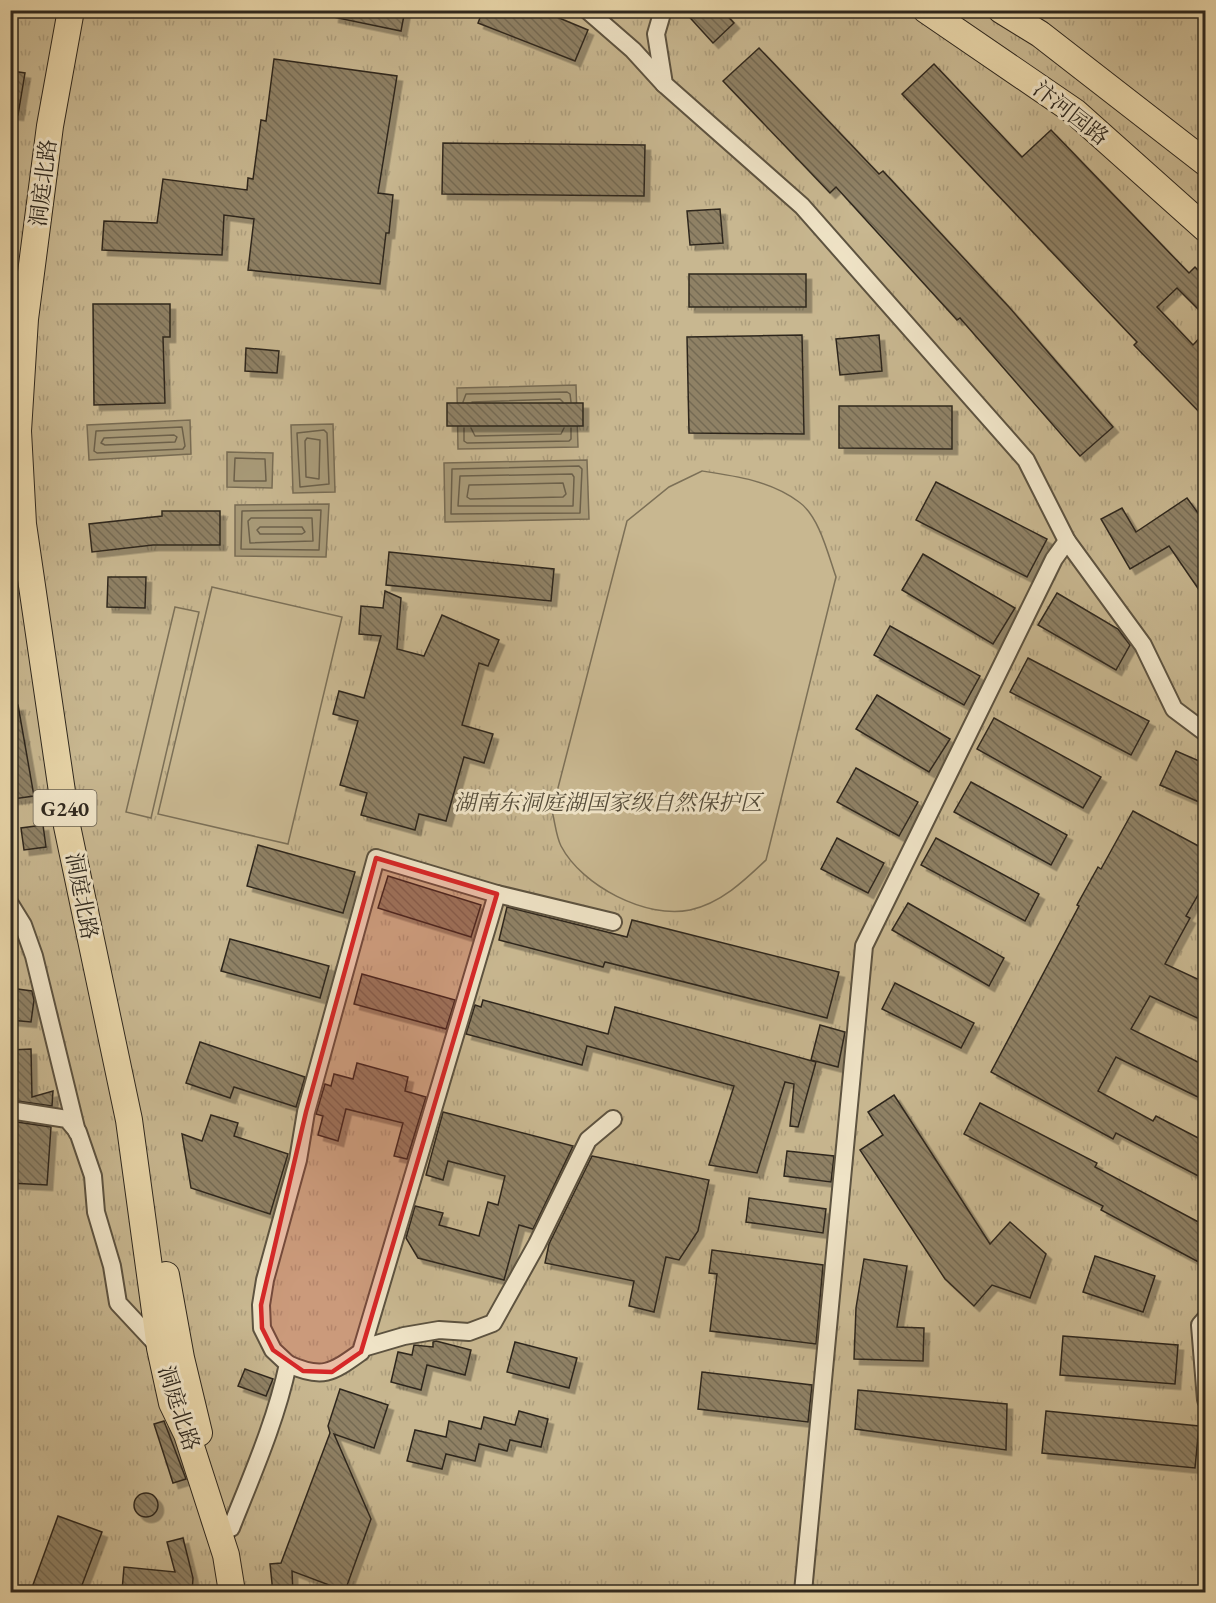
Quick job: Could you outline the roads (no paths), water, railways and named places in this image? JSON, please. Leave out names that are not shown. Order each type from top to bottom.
[{"type":"main road","name":"洞庭北路","points":[[71,10],[50,126],[25,319],[18,431],[22,524],[68,826],[129,1120],[160,1348],[172,1403],[187,1434],[226,1555],[232,1593]]},
{"type":"main road","name":"洞庭北路","points":[[81,10],[64,102],[36,330],[28,417],[34,538],[82,848],[134,1093],[181,1358],[193,1413],[231,1528],[241,1593]]},
{"type":"main road","name":"汴河园路","points":[[926,10],[1075,112],[1206,229]]},
{"type":"main road","name":"汴河园路","points":[[1001,10],[1040,34],[1206,164]]},
{"type":"street","points":[[587,10],[633,50],[664,84],[802,206],[1026,460],[1067,542],[1143,645],[1174,710],[1206,733]]},
{"type":"street","points":[[663,10],[656,34],[664,84]]},
{"type":"street","points":[[803,1593],[864,946],[1054,559],[1067,542]]},
{"type":"street","points":[[497,894],[362,1352],[332,1372],[303,1371],[288,1364],[273,1350],[262,1328],[264,1289],[298,1160],[306,1112],[376,858],[497,894],[613,922]]},
{"type":"street","points":[[10,904],[23,926],[34,956],[78,1132],[93,1176],[96,1212],[112,1266],[118,1303],[160,1348]]},
{"type":"street","points":[[10,1110],[67,1119],[78,1132]]},
{"type":"street","points":[[363,1348],[439,1330],[469,1332],[493,1323],[537,1244],[588,1140],[613,1119]]},
{"type":"street","points":[[1206,1318],[1200,1325],[1206,1400]]},
{"type":"street","points":[[231,1528],[262,1450],[288,1364]]},
{"type":"water","points":[[576,385],[578,447],[458,449],[457,388]]},
{"type":"water","points":[[190,420],[191,454],[89,460],[87,425]]},
{"type":"water","points":[[333,424],[335,492],[293,493],[291,425]]},
{"type":"water","points":[[227,452],[273,453],[272,488],[227,487]]},
{"type":"water","points":[[587,460],[589,519],[445,522],[444,463]]},
{"type":"water","points":[[329,504],[326,557],[235,556],[235,505]]},
{"type":"park label","name":"湖南东洞庭湖国家级自然保护区","points":[[608,802]]}]
